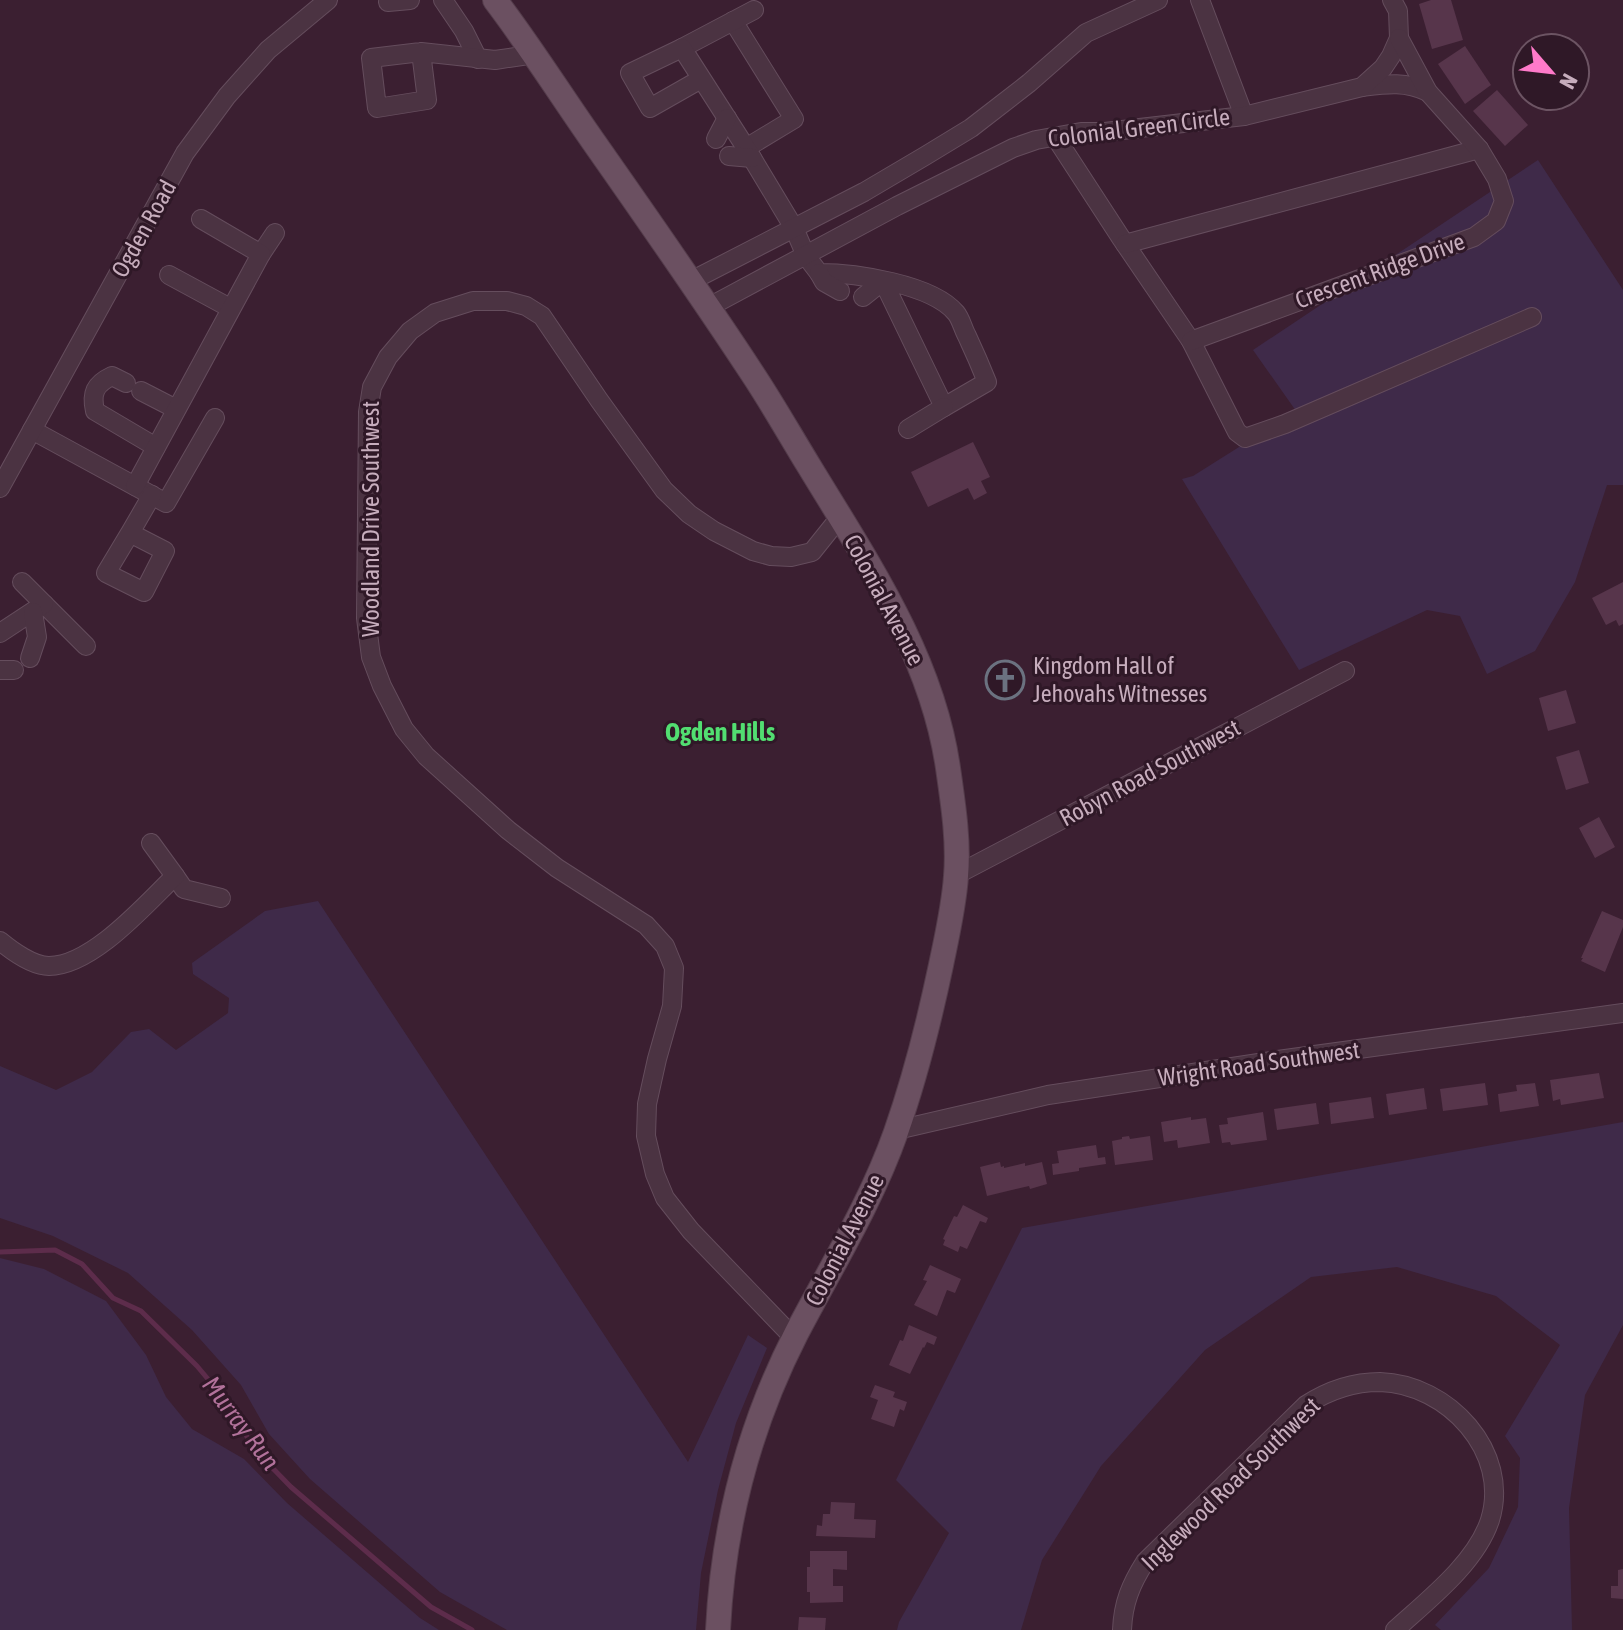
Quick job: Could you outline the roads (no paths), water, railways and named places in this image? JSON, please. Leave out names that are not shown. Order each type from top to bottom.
[{"type":"main road","name":"Colonial Avenue","points":[[495,0],[691,281],[754,376],[840,517],[907,635],[937,716],[948,765],[956,875],[948,931],[915,1074],[880,1175],[794,1338],[755,1431],[725,1555],[718,1630]]},
{"type":"street","name":"Ogden Road","points":[[0,488],[185,153],[227,96],[268,50],[328,0]]},
{"type":"street","points":[[388,2],[410,0]]},
{"type":"street","points":[[443,0],[478,59]]},
{"type":"street","points":[[691,281],[864,192],[971,128],[1086,33],[1158,0]]},
{"type":"street","points":[[1200,0],[1244,116]]},
{"type":"street","points":[[1362,87],[1383,68],[1399,38],[1398,11],[1392,0]]},
{"type":"street","points":[[701,79],[650,108],[630,73],[754,10]]},
{"type":"street","points":[[733,21],[794,119],[742,154]]},
{"type":"street","name":"Crescent Ridge Drive","points":[[1191,341],[1474,237],[1496,221],[1504,201],[1497,179],[1479,149],[1428,92],[1399,38]]},
{"type":"street","points":[[682,48],[727,118],[742,154],[794,228],[806,256],[824,282],[840,291]]},
{"type":"street","points":[[421,52],[427,100],[377,108],[371,58],[421,52],[495,60],[535,54]]},
{"type":"street","name":"Colonial Green Circle","points":[[707,308],[897,206],[1013,148],[1036,140],[1081,132],[1244,116],[1362,87],[1402,83],[1428,92]]},
{"type":"street","points":[[716,139],[727,118]]},
{"type":"street","points":[[1056,138],[1191,341],[1237,432],[1245,438],[1285,424],[1532,317]]},
{"type":"street","points":[[1125,244],[1479,149]]},
{"type":"street","points":[[201,219],[261,254]]},
{"type":"street","points":[[130,533],[156,447],[230,308],[275,233]]},
{"type":"street","points":[[819,273],[848,273],[925,293],[943,301],[957,314],[987,382],[908,429]]},
{"type":"street","points":[[169,275],[230,308]]},
{"type":"street","points":[[863,297],[883,281]]},
{"type":"street","points":[[883,281],[944,407]]},
{"type":"street","name":"Woodland Drive Southwest","points":[[794,1338],[691,1231],[665,1198],[655,1174],[646,1136],[647,1104],[672,1006],[674,968],[665,946],[646,925],[557,868],[508,830],[426,756],[404,729],[382,686],[371,657],[366,618],[368,412],[372,387],[388,357],[410,331],[435,313],[473,301],[507,301],[526,306],[542,316],[664,490],[689,514],[714,531],[753,551],[791,557],[812,552],[840,517]]},
{"type":"street","points":[[156,447],[95,411],[92,398],[95,391],[102,381],[112,376],[176,409]]},
{"type":"street","points":[[32,430],[166,503],[215,418]]},
{"type":"street","points":[[22,582],[38,608],[86,646]]},
{"type":"street","points":[[0,633],[38,608]]},
{"type":"street","points":[[30,658],[37,637],[38,608]]},
{"type":"street","name":"Robyn Road Southwest","points":[[956,875],[1345,671]]},
{"type":"street","points":[[151,843],[184,889],[221,898]]},
{"type":"street","points":[[0,941],[16,955],[48,966],[80,959],[109,938],[175,876]]},
{"type":"street","name":"Wright Road Southwest","points":[[897,1130],[1048,1095],[1623,1013]]},
{"type":"street","name":"Inglewood Road Southwest","points":[[1122,1630],[1125,1600],[1145,1562],[1306,1405],[1338,1388],[1383,1382],[1419,1391],[1439,1400],[1456,1413],[1481,1444],[1491,1467],[1494,1485],[1489,1523],[1475,1549],[1463,1565],[1395,1630]]},
{"type":"waterway","name":"Murray Run","points":[[0,1252],[55,1250],[82,1264],[113,1298],[141,1311],[197,1366],[228,1403],[254,1449],[291,1487],[431,1607],[472,1630]]},
{"type":"place","name":"Kingdom Hall of Jehovahs Witnesses","points":[[1005,680]]},
{"type":"district","name":"Ogden Hills","points":[[720,732]]}]
